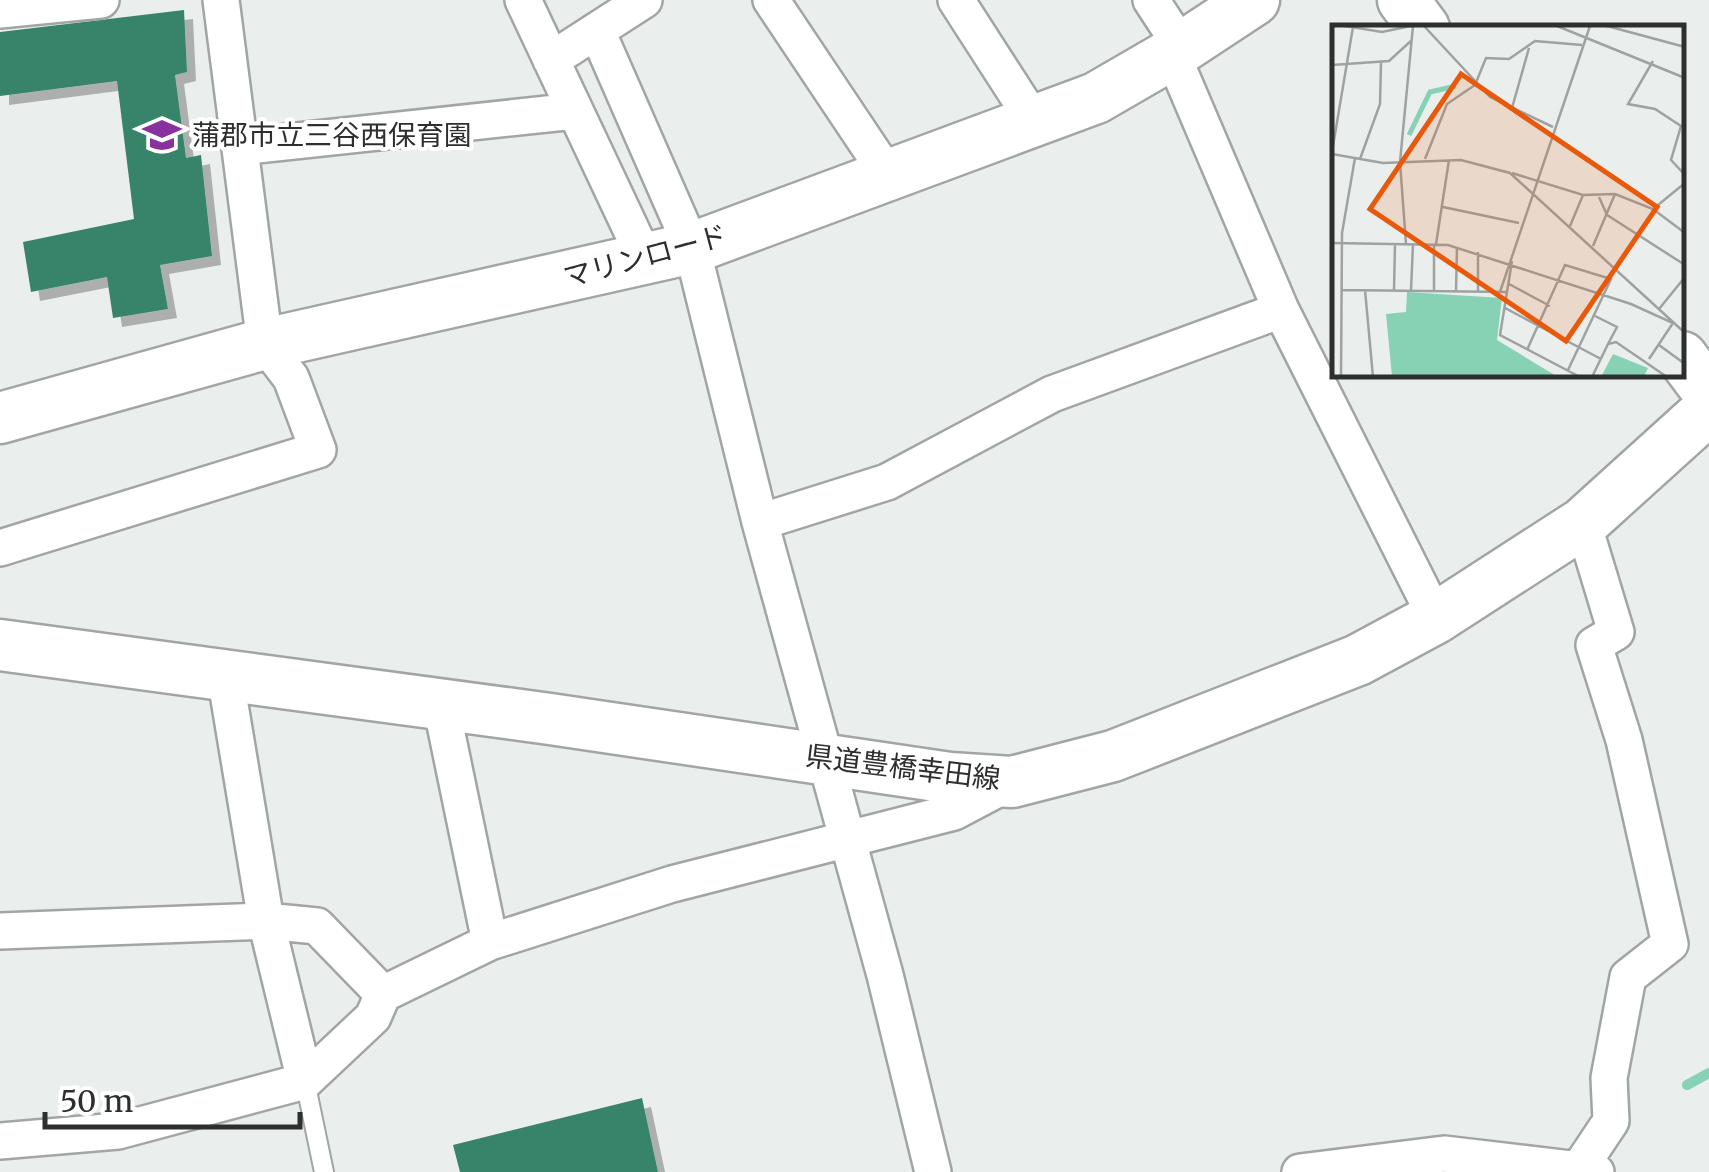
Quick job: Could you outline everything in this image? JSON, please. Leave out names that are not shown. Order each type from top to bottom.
[{"type":"main road","name":"マリンロード","points":[[0,418],[265,344],[669,254],[1096,98],[1254,0]]},
{"type":"main road","points":[[1402,0],[1422,25]]},
{"type":"main road","points":[[1684,360],[1709,392]]},
{"type":"main road","name":"県道豊橋幸田線","points":[[0,645],[950,778],[1012,782],[1113,756],[1358,660],[1436,618],[1583,524],[1709,409]]},
{"type":"street","points":[[0,10],[101,0]]},
{"type":"street","points":[[0,548],[318,450],[291,378],[265,344],[221,0]]},
{"type":"street","points":[[523,0],[575,111],[669,254]]},
{"type":"street","points":[[551,60],[644,0]]},
{"type":"street","points":[[770,0],[888,175]]},
{"type":"street","points":[[956,0],[1034,121]]},
{"type":"street","points":[[1151,0],[1177,50],[1281,310],[1436,618]]},
{"type":"street","points":[[597,31],[760,522],[885,975],[932,1172]]},
{"type":"street","points":[[240,147],[575,111]]},
{"type":"street","points":[[760,522],[887,482],[1052,394],[1281,310]]},
{"type":"street","points":[[1300,1172],[1444,1154],[1585,1171],[1612,1121],[1609,1078],[1628,978],[1670,944],[1624,740],[1594,645],[1616,632],[1583,524]]},
{"type":"street","points":[[225,675],[266,921],[305,1081]]},
{"type":"street","points":[[442,704],[490,942]]},
{"type":"street","points":[[7,1152],[118,1130],[305,1081],[372,1017],[384,994],[490,942],[672,884],[954,812],[1012,782]]},
{"type":"street","points":[[0,931],[266,921],[316,926],[384,994]]},
{"type":"lane","points":[[305,1081],[324,1172]]},
{"type":"building","points":[[184,10],[187,72],[175,75],[186,158],[201,155],[212,256],[160,265],[168,309],[113,318],[107,277],[31,292],[23,242],[134,219],[117,81],[0,96],[0,32]]},
{"type":"building","points":[[642,1098],[658,1172],[460,1172],[453,1145]]},
{"type":"waterway","points":[[1687,1085],[1709,1073]]},
{"type":"place","name":"蒲郡市立三谷西保育園","points":[[162,135]]}]
